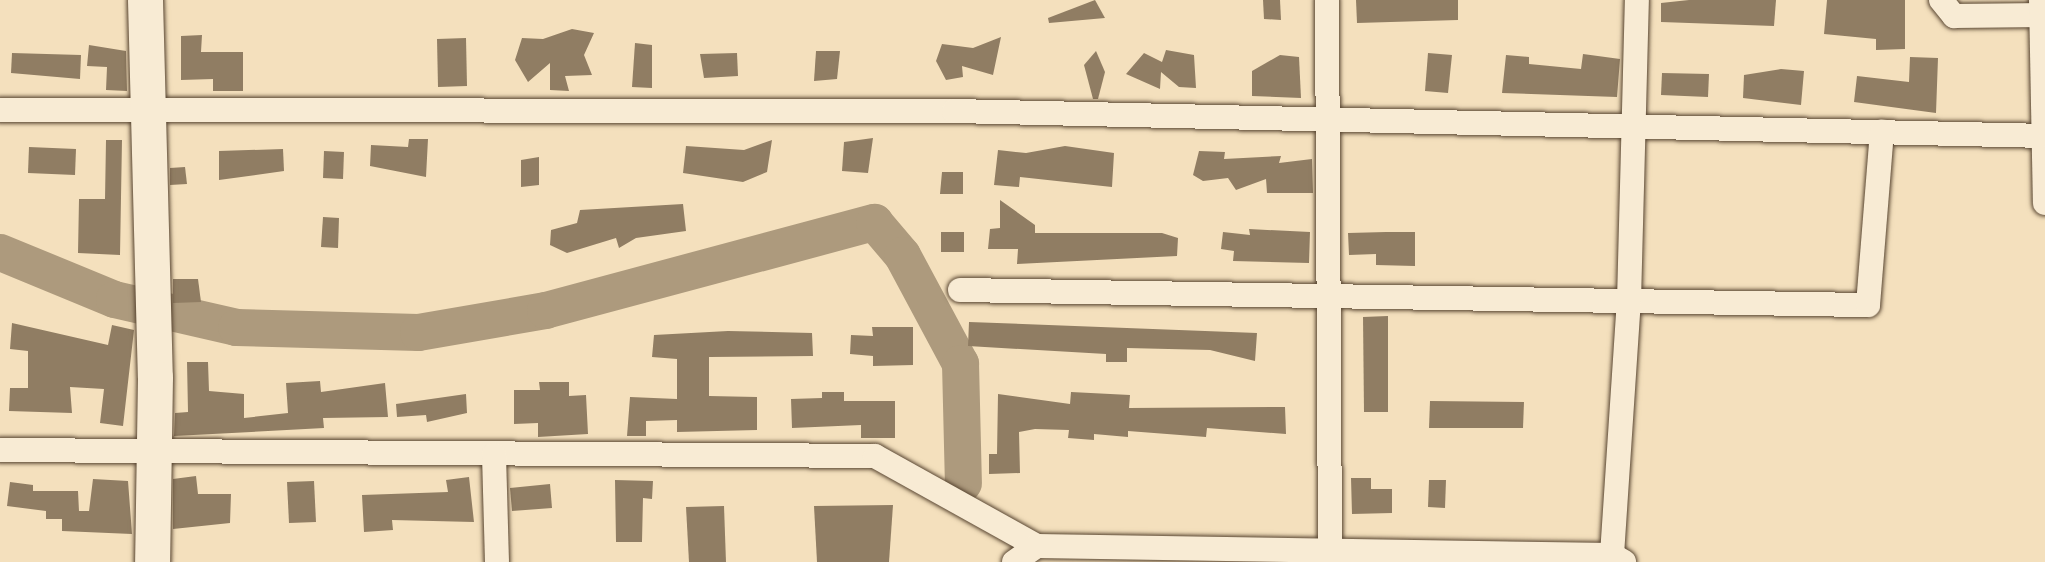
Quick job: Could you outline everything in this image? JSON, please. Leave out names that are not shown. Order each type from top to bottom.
[{"type":"street","points":[[145,0],[154,282],[152,562]]},
{"type":"street","points":[[1327,0],[1332,120],[1330,548]]},
{"type":"street","points":[[0,450],[152,454],[875,456],[1037,546],[1330,548],[1618,558],[1629,301],[1637,0]]},
{"type":"street","points":[[1941,0],[1954,16],[2042,10],[2045,203]]},
{"type":"street","points":[[0,110],[954,111],[2044,136]]},
{"type":"street","points":[[960,290],[1868,305],[1882,132]]},
{"type":"street","points":[[494,455],[497,562]]},
{"type":"street","points":[[1014,562],[1037,546]]},
{"type":"building","points":[[1095,0],[1105,18],[1049,23],[1048,18]]},
{"type":"building","points":[[1263,0],[1280,0],[1281,20],[1264,19]]},
{"type":"building","points":[[1356,0],[1458,0],[1458,20],[1357,23]]},
{"type":"building","points":[[1689,0],[1776,0],[1774,26],[1661,22],[1661,3]]},
{"type":"building","points":[[1827,0],[1905,0],[1905,49],[1876,50],[1876,39],[1824,34]]},
{"type":"building","points":[[572,29],[594,33],[584,55],[592,75],[565,76],[569,91],[550,90],[550,63],[528,82],[515,60],[522,38],[543,39]]},
{"type":"building","points":[[202,35],[201,52],[243,52],[243,91],[213,91],[213,79],[181,80],[181,36]]},
{"type":"building","points":[[1001,37],[993,75],[962,66],[963,77],[946,80],[936,61],[942,44],[973,48]]},
{"type":"building","points":[[466,38],[467,86],[438,87],[437,39]]},
{"type":"building","points":[[635,43],[652,45],[652,88],[632,87]]},
{"type":"building","points":[[89,45],[126,51],[127,91],[106,90],[107,67],[87,66]]},
{"type":"building","points":[[1166,50],[1194,55],[1196,88],[1179,87],[1161,72],[1160,89],[1126,74],[1144,53],[1162,62]]},
{"type":"building","points":[[816,51],[840,51],[837,79],[814,81]]},
{"type":"building","points":[[1096,51],[1105,72],[1098,99],[1093,99],[1084,65]]},
{"type":"building","points":[[12,53],[81,55],[80,79],[11,73]]},
{"type":"building","points":[[737,53],[738,76],[704,78],[700,54]]},
{"type":"building","points":[[1428,53],[1452,55],[1448,93],[1425,91]]},
{"type":"building","points":[[1583,54],[1620,59],[1617,97],[1502,93],[1506,55],[1529,57],[1529,64],[1581,69]]},
{"type":"building","points":[[1280,55],[1299,57],[1301,98],[1252,96],[1252,71]]},
{"type":"building","points":[[1910,57],[1938,58],[1936,113],[1854,102],[1857,76],[1909,82]]},
{"type":"building","points":[[1781,69],[1804,71],[1801,105],[1743,98],[1744,75]]},
{"type":"building","points":[[1662,73],[1709,74],[1708,97],[1661,95]]},
{"type":"building","points":[[873,138],[868,173],[842,171],[844,142]]},
{"type":"building","points":[[409,139],[428,139],[426,177],[370,166],[371,145],[408,147]]},
{"type":"building","points":[[106,140],[122,140],[120,255],[78,253],[79,199],[105,199]]},
{"type":"building","points":[[772,140],[767,172],[743,182],[683,173],[686,146],[744,150]]},
{"type":"building","points":[[1065,146],[1114,153],[1112,187],[1020,177],[1019,187],[994,185],[998,150],[1026,153]]},
{"type":"building","points":[[29,147],[76,149],[75,175],[28,173]]},
{"type":"building","points":[[283,149],[284,171],[219,180],[219,151]]},
{"type":"building","points":[[324,151],[344,152],[343,179],[323,178]]},
{"type":"building","points":[[1199,151],[1225,152],[1224,159],[1281,156],[1279,163],[1312,159],[1313,193],[1267,193],[1266,179],[1236,190],[1228,178],[1203,181],[1193,175]]},
{"type":"building","points":[[539,157],[539,185],[521,187],[521,160]]},
{"type":"building","points":[[185,167],[187,184],[170,185],[170,168]]},
{"type":"building","points":[[942,172],[963,172],[963,194],[940,194]]},
{"type":"building","points":[[1000,200],[1035,225],[1035,233],[1162,233],[1178,238],[1177,256],[1017,264],[1018,249],[988,249],[990,229],[1000,228]]},
{"type":"building","points":[[683,204],[686,231],[636,238],[619,248],[616,238],[567,253],[550,245],[551,230],[577,223],[580,210]]},
{"type":"building","points":[[323,217],[339,218],[338,248],[321,247]]},
{"type":"building","points":[[1249,229],[1310,232],[1309,263],[1233,261],[1234,251],[1221,249],[1223,232],[1250,235]]},
{"type":"building","points":[[941,232],[964,232],[964,252],[941,252]]},
{"type":"building","points":[[1415,232],[1415,266],[1376,265],[1376,254],[1349,255],[1348,233]]},
{"type":"building","points":[[173,279],[198,279],[201,302],[173,303]]},
{"type":"building","points":[[1388,316],[1388,412],[1364,412],[1363,317]]},
{"type":"building","points":[[969,322],[1257,333],[1255,361],[1210,350],[1127,348],[1127,362],[1106,362],[1106,354],[968,346]]},
{"type":"building","points":[[12,323],[108,345],[112,325],[134,330],[123,426],[100,423],[104,389],[70,387],[72,413],[9,411],[10,388],[28,388],[28,351],[10,349]]},
{"type":"building","points":[[872,327],[913,327],[913,365],[873,366],[873,356],[850,354],[851,335],[873,336]]},
{"type":"building","points":[[728,331],[812,333],[813,356],[709,357],[709,396],[757,397],[757,430],[677,432],[677,420],[646,421],[646,436],[627,436],[630,397],[677,399],[677,359],[652,357],[654,335]]},
{"type":"building","points":[[187,362],[208,362],[209,391],[244,394],[244,418],[288,413],[286,383],[320,381],[321,392],[385,383],[388,417],[323,418],[324,428],[174,436],[175,413],[188,412]]},
{"type":"building","points":[[539,382],[569,382],[569,396],[586,395],[588,434],[538,437],[538,423],[514,424],[514,390],[540,390]]},
{"type":"building","points":[[822,392],[844,392],[844,401],[895,401],[895,438],[861,438],[861,425],[792,428],[791,399],[822,398]]},
{"type":"building","points":[[1071,392],[1130,395],[1129,408],[1285,407],[1286,434],[1207,428],[1206,437],[1128,431],[1128,437],[1094,434],[1094,440],[1068,438],[1069,430],[1035,429],[1019,432],[1020,473],[989,474],[989,454],[997,454],[998,394],[1070,404]]},
{"type":"building","points":[[466,394],[467,413],[427,422],[426,415],[397,417],[396,404]]},
{"type":"building","points":[[1430,401],[1524,402],[1523,428],[1429,428]]},
{"type":"building","points":[[196,476],[198,494],[231,494],[230,523],[173,529],[173,479]]},
{"type":"building","points":[[469,477],[474,522],[392,520],[393,530],[364,532],[362,495],[448,492],[446,480]]},
{"type":"building","points":[[1351,478],[1371,478],[1371,489],[1392,489],[1392,513],[1352,514]]},
{"type":"building","points":[[93,479],[128,481],[132,534],[62,531],[62,519],[46,519],[46,511],[7,506],[10,482],[33,485],[33,491],[78,491],[79,511],[89,511]]},
{"type":"building","points":[[615,480],[653,481],[652,499],[643,498],[642,542],[616,542]]},
{"type":"building","points":[[1429,480],[1446,480],[1445,508],[1428,507]]},
{"type":"building","points":[[314,481],[316,522],[289,523],[287,482]]},
{"type":"building","points":[[550,484],[552,508],[512,511],[510,488]]},
{"type":"building","points":[[893,505],[889,562],[817,562],[814,506]]},
{"type":"building","points":[[724,506],[726,562],[689,562],[686,507]]},
{"type":"waterway","points":[[0,252],[114,299],[236,327],[418,332],[545,310],[874,222],[902,255],[960,363],[963,483]]}]
